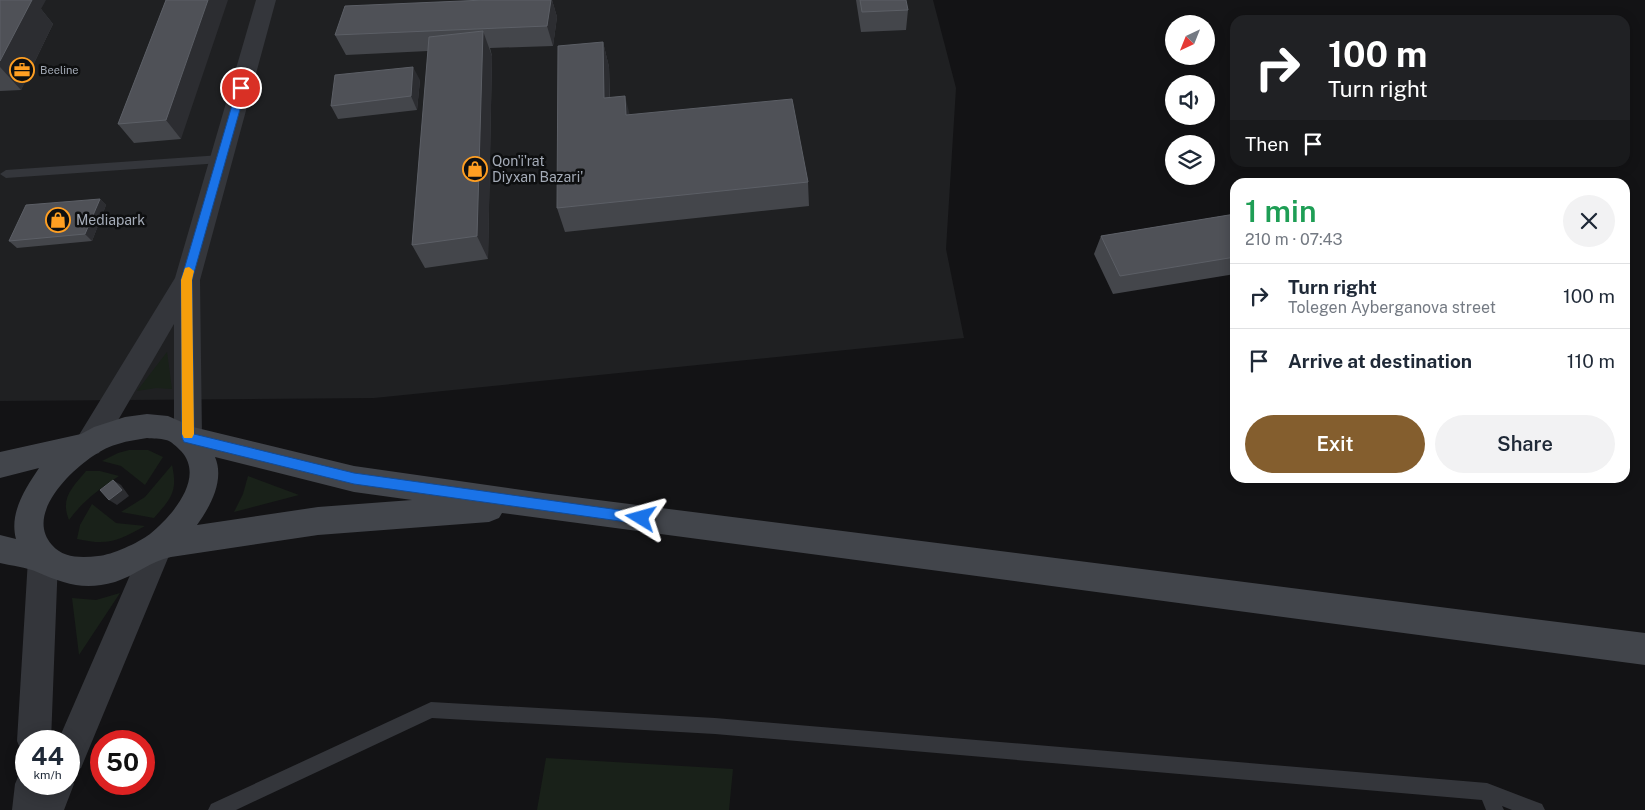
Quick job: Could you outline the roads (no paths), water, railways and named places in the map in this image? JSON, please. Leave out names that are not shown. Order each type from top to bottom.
[{"type":"main road","points":[[0,465],[89,444],[116,432],[144,426],[169,428],[188,438],[354,479],[543,506],[1645,649]]},
{"type":"main road","points":[[0,549],[43,559],[66,570],[95,571],[125,564],[158,546],[182,524],[197,500],[204,475],[200,454],[188,438]]},
{"type":"main road","points":[[43,559],[30,540],[30,515],[41,488],[61,464],[89,444]]},
{"type":"main road","points":[[158,546],[318,521],[543,506]]},
{"type":"street","points":[[89,444],[186,280],[266,0]]},
{"type":"street","points":[[186,280],[188,438]]},
{"type":"street","points":[[80,730],[158,546]]},
{"type":"street","points":[[35,730],[43,559]]},
{"type":"street","points":[[30,810],[31,795]]},
{"type":"street","points":[[46,810],[52,795]]},
{"type":"lane","points":[[6,174],[221,159]]},
{"type":"lane","points":[[217,810],[431,710],[715,726],[1488,792],[1536,810]]},
{"type":"lane","points":[[1488,792],[1496,810]]},
{"type":"place","name":"Beeline","points":[[22,70]]},
{"type":"place","name":"Qon'i'rat Diyxan Bazari'","points":[[475,169]]},
{"type":"place","name":"Mediapark","points":[[58,220]]}]
